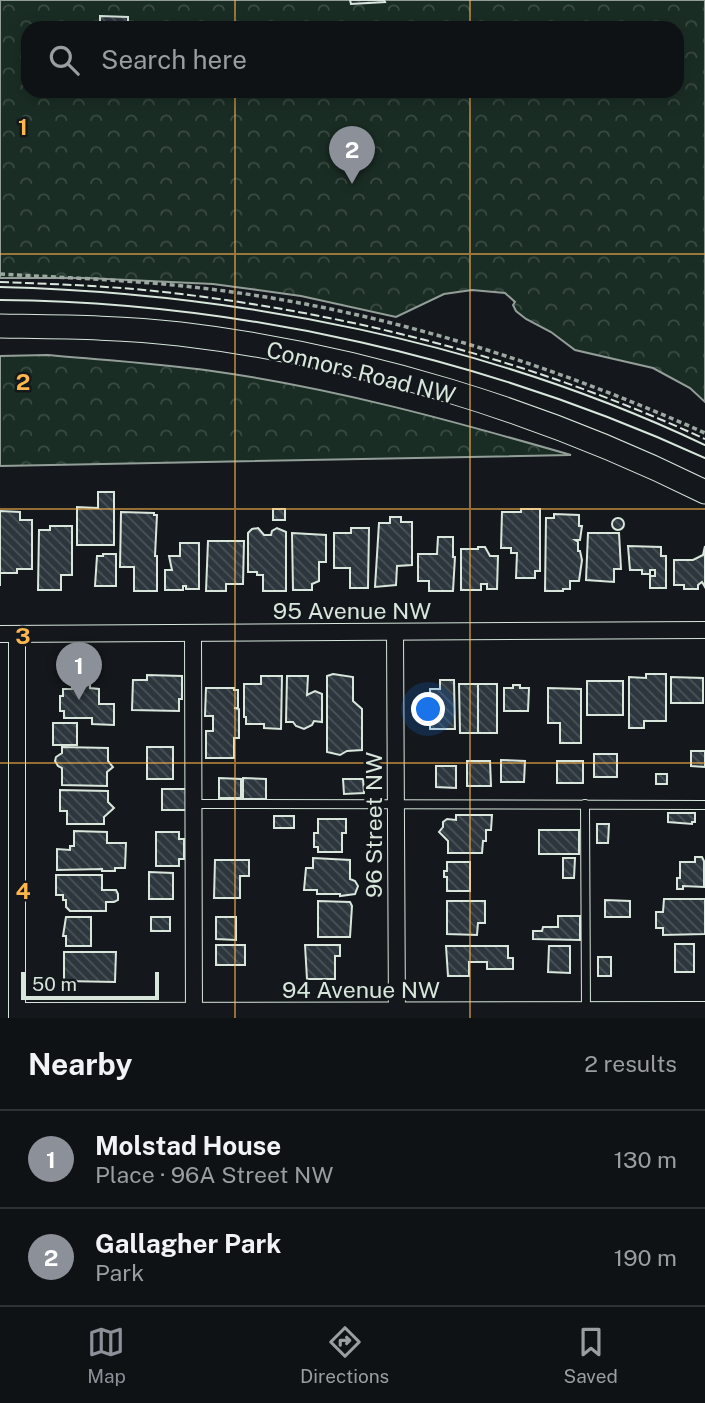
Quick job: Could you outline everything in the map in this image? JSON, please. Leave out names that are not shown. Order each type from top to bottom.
[{"type":"main road","name":"Connors Road NW","points":[[0,326],[181,334],[273,349],[378,372],[483,403],[587,439],[705,492]]},
{"type":"street","name":"95 Avenue NW","points":[[8,634],[705,631]]},
{"type":"street","name":"96 Street NW","points":[[395,632],[397,1015]]},
{"type":"street","points":[[193,633],[194,1014]]},
{"type":"street","points":[[8,634],[17,1014]]},
{"type":"street","name":"94 Avenue NW","points":[[17,1014],[586,1014],[705,1010]]},
{"type":"lane","points":[[194,804],[705,805]]},
{"type":"lane","points":[[585,804],[586,1014]]},
{"type":"path","points":[[0,274],[202,288],[264,297],[363,317],[462,343],[569,378],[705,433]]},
{"type":"green space","points":[[0,0],[705,0],[705,402],[690,388],[653,368],[575,350],[516,311],[513,305],[515,302],[505,293],[472,290],[444,294],[396,317],[301,296],[213,284],[86,278],[0,278]]},
{"type":"green space","points":[[47,355],[191,368],[258,378],[438,418],[571,455],[0,466],[0,356]]},
{"type":"building","points":[[350,0],[384,0],[385,2],[351,4]]},
{"type":"building","points":[[100,16],[128,17],[128,21],[100,21]]},
{"type":"building","points":[[98,492],[114,492],[114,545],[77,545],[77,507],[98,508]]},
{"type":"building","points":[[273,509],[285,509],[285,520],[273,520]]},
{"type":"building","points":[[521,509],[540,509],[540,571],[535,571],[535,578],[516,578],[517,553],[511,553],[511,548],[501,548],[502,512],[521,512]]},
{"type":"building","points":[[0,511],[20,512],[20,520],[32,520],[32,569],[17,569],[17,573],[0,573]]},
{"type":"building","points":[[121,512],[157,515],[157,591],[134,591],[134,567],[120,567]]},
{"type":"building","points":[[554,514],[579,515],[579,526],[582,526],[580,540],[575,540],[578,542],[582,560],[579,581],[570,581],[570,589],[545,591],[546,518],[554,518]]},
{"type":"building","points":[[390,517],[401,517],[401,522],[412,522],[412,565],[397,566],[396,585],[375,587],[379,523],[390,523]]},
{"type":"building","points":[[618,518],[624,524],[618,530],[612,524]]},
{"type":"building","points":[[50,526],[72,526],[72,575],[61,575],[61,590],[38,590],[39,530],[50,530]]},
{"type":"building","points":[[258,528],[264,535],[271,535],[277,528],[286,532],[286,591],[263,591],[263,575],[248,572],[248,533]]},
{"type":"building","points":[[351,528],[369,528],[368,588],[350,588],[350,568],[334,568],[334,533],[351,533]]},
{"type":"building","points":[[292,533],[326,535],[326,562],[319,562],[319,581],[312,584],[312,590],[293,590]]},
{"type":"building","points":[[588,533],[619,533],[621,569],[614,569],[614,582],[586,580]]},
{"type":"building","points":[[438,537],[453,537],[453,591],[429,591],[429,581],[418,581],[418,554],[437,554]]},
{"type":"building","points":[[208,541],[244,541],[243,584],[226,584],[226,591],[206,591]]},
{"type":"building","points":[[180,543],[199,543],[199,589],[186,589],[186,586],[183,586],[183,590],[165,590],[165,570],[172,570],[169,556],[180,556]]},
{"type":"building","points":[[628,546],[661,547],[661,556],[666,556],[666,588],[650,588],[650,576],[655,576],[655,570],[650,570],[650,574],[642,574],[642,570],[630,570]]},
{"type":"building","points":[[705,546],[705,587],[702,582],[698,589],[684,589],[684,585],[674,585],[674,560],[693,560],[703,555]]},
{"type":"building","points":[[485,547],[490,556],[498,556],[497,589],[487,589],[487,584],[481,584],[481,590],[461,590],[461,549]]},
{"type":"building","points":[[116,554],[116,586],[95,586],[97,556]]},
{"type":"building","points":[[333,674],[353,677],[353,701],[362,709],[362,750],[347,751],[340,755],[327,752],[327,676]]},
{"type":"building","points":[[646,674],[666,674],[666,721],[644,721],[644,728],[629,728],[629,677],[646,678]]},
{"type":"building","points":[[147,675],[182,676],[179,711],[132,710],[133,680],[147,680]]},
{"type":"building","points":[[261,676],[282,676],[281,729],[264,728],[264,724],[246,724],[244,684],[261,684]]},
{"type":"building","points":[[287,676],[308,676],[307,695],[315,691],[322,694],[322,722],[314,721],[304,729],[293,722],[286,722]]},
{"type":"building","points":[[671,677],[703,678],[703,703],[671,703]]},
{"type":"building","points":[[440,680],[454,680],[455,729],[430,729],[430,689],[440,689]]},
{"type":"building","points":[[587,681],[623,681],[623,715],[587,715]]},
{"type":"building","points":[[72,682],[90,682],[90,688],[99,689],[99,704],[114,704],[114,725],[92,724],[92,718],[64,718],[64,711],[60,711],[60,696],[63,696],[63,689],[72,689]]},
{"type":"building","points":[[459,684],[478,684],[478,733],[460,733]]},
{"type":"building","points":[[478,684],[497,684],[497,733],[478,733]]},
{"type":"building","points":[[513,685],[529,688],[528,711],[504,711],[504,688],[513,688]]},
{"type":"building","points":[[206,688],[238,690],[238,708],[234,708],[239,709],[239,738],[234,738],[234,758],[206,758],[206,731],[213,731],[213,716],[205,716]]},
{"type":"building","points":[[548,688],[581,689],[581,743],[560,743],[560,723],[548,723]]},
{"type":"building","points":[[53,723],[77,723],[77,745],[53,745]]},
{"type":"building","points":[[62,747],[108,748],[108,761],[113,767],[107,772],[107,786],[62,785],[62,768],[55,761],[62,753]]},
{"type":"building","points":[[147,747],[173,747],[173,779],[147,779]]},
{"type":"building","points":[[691,751],[705,751],[705,767],[691,766]]},
{"type":"building","points":[[594,754],[617,754],[617,777],[594,777]]},
{"type":"building","points":[[501,760],[525,761],[524,782],[501,782]]},
{"type":"building","points":[[467,761],[490,761],[491,786],[467,786]]},
{"type":"building","points":[[557,761],[583,761],[583,783],[557,783]]},
{"type":"building","points":[[436,766],[456,766],[456,788],[436,787]]},
{"type":"building","points":[[656,774],[667,774],[667,784],[656,784]]},
{"type":"building","points":[[219,778],[241,779],[241,798],[219,798]]},
{"type":"building","points":[[243,778],[266,779],[266,799],[243,799]]},
{"type":"building","points":[[343,779],[363,779],[364,793],[344,794]]},
{"type":"building","points":[[162,789],[186,789],[186,810],[162,810]]},
{"type":"building","points":[[60,790],[108,791],[108,802],[114,808],[104,817],[104,824],[67,824],[67,811],[60,811]]},
{"type":"building","points":[[668,813],[695,813],[695,822],[668,822]]},
{"type":"building","points":[[456,815],[492,815],[491,830],[486,830],[482,853],[448,853],[448,841],[439,832],[443,822],[447,819],[456,820]]},
{"type":"building","points":[[274,816],[294,816],[294,828],[274,828]]},
{"type":"building","points":[[318,819],[346,819],[346,833],[342,833],[342,852],[318,852],[318,847],[314,847]]},
{"type":"building","points":[[597,824],[609,824],[608,843],[597,843]]},
{"type":"building","points":[[539,830],[579,830],[579,854],[539,854]]},
{"type":"building","points":[[74,831],[107,832],[107,843],[126,843],[125,868],[115,868],[115,871],[57,870],[57,849],[70,850],[70,846],[74,846]]},
{"type":"building","points":[[156,832],[179,832],[179,839],[184,839],[184,859],[179,859],[179,866],[156,866]]},
{"type":"building","points":[[695,857],[702,857],[704,861],[704,887],[683,886],[683,889],[677,889],[680,862],[695,862]]},
{"type":"building","points":[[313,858],[350,860],[350,879],[358,886],[355,894],[340,896],[317,894],[317,890],[304,890],[306,868],[313,868]]},
{"type":"building","points":[[563,858],[575,858],[574,878],[563,878]]},
{"type":"building","points":[[215,860],[249,860],[249,876],[240,876],[240,898],[214,898]]},
{"type":"building","points":[[447,862],[470,862],[470,891],[447,891],[444,871],[447,871]]},
{"type":"building","points":[[149,872],[173,873],[173,899],[149,899]]},
{"type":"building","points":[[56,875],[102,875],[102,890],[116,890],[118,900],[106,902],[106,911],[70,911],[63,895],[56,895]]},
{"type":"building","points":[[664,899],[705,899],[705,934],[663,935],[663,928],[656,928],[656,912],[663,912]]},
{"type":"building","points":[[605,900],[630,901],[630,917],[605,917]]},
{"type":"building","points":[[318,901],[350,902],[350,937],[318,937]]},
{"type":"building","points":[[447,901],[485,901],[485,923],[478,923],[477,935],[447,934]]},
{"type":"building","points":[[558,916],[580,916],[580,940],[533,939],[533,931],[542,931],[543,927],[558,927]]},
{"type":"building","points":[[66,917],[91,917],[91,946],[66,946],[66,936],[63,936]]},
{"type":"building","points":[[151,917],[170,917],[170,931],[151,931]]},
{"type":"building","points":[[216,917],[236,917],[236,940],[216,939]]},
{"type":"building","points":[[675,944],[694,944],[694,972],[675,972]]},
{"type":"building","points":[[216,945],[245,945],[245,965],[216,965]]},
{"type":"building","points":[[305,945],[340,945],[340,956],[335,956],[335,979],[307,979]]},
{"type":"building","points":[[446,946],[508,946],[508,958],[513,958],[513,969],[487,969],[487,962],[469,962],[469,976],[448,976]]},
{"type":"building","points":[[549,946],[570,946],[570,973],[548,972]]},
{"type":"building","points":[[64,952],[116,952],[115,982],[64,981]]},
{"type":"building","points":[[598,957],[611,957],[611,976],[598,976]]},
{"type":"tram line","points":[[0,287],[90,291],[180,300],[271,312],[361,330],[450,351],[537,378],[622,409],[705,445]]},
{"type":"tram line","points":[[0,300],[91,303],[181,311],[361,342],[536,391],[705,458]]},
{"type":"fence","points":[[0,282],[164,292],[234,301],[372,327],[440,344],[575,386],[705,439]]},
{"type":"place","name":"Gallagher Park","points":[[352,184]]},
{"type":"place","name":"Molstad House","points":[[79,700]]}]
